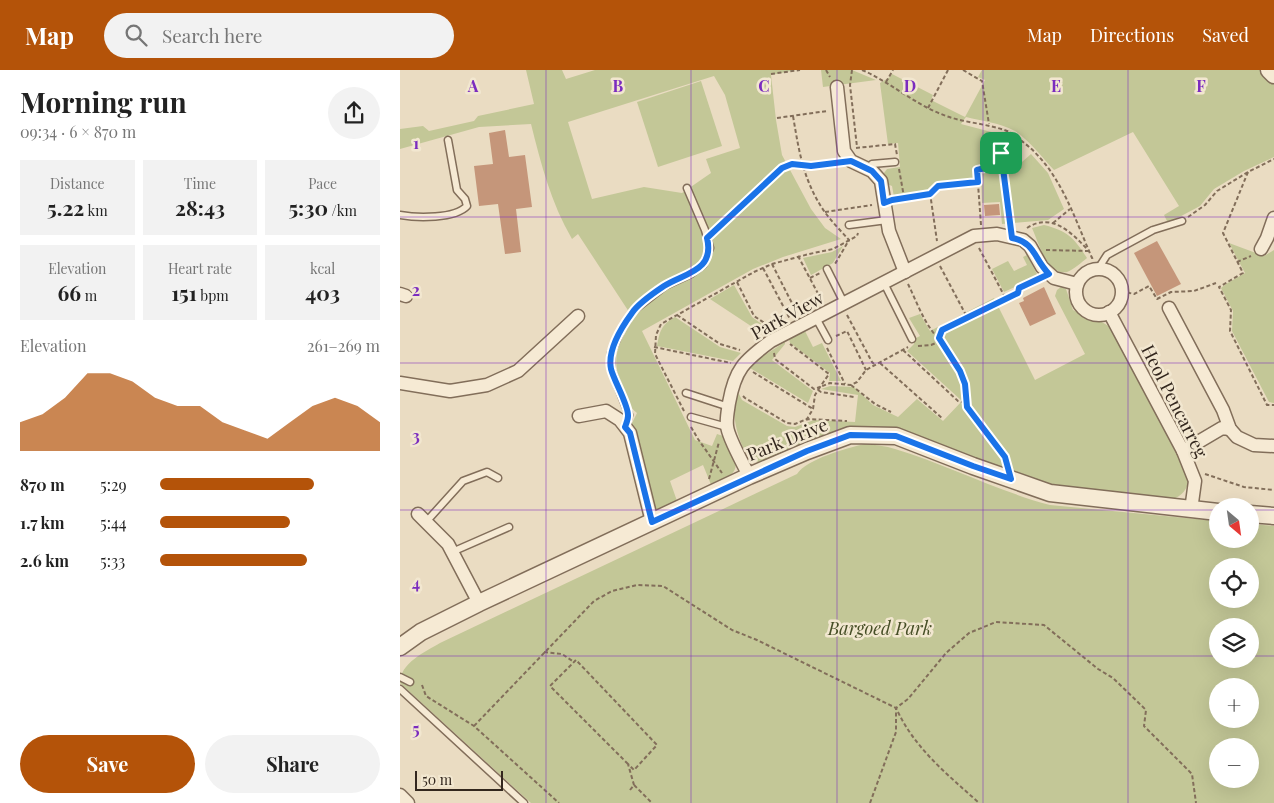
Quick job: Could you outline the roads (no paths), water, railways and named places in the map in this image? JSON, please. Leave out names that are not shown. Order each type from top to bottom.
[{"type":"street","points":[[1269,70],[1274,75]]},
{"type":"street","points":[[837,87],[844,151],[851,161],[872,171],[881,181],[889,231],[905,272]]},
{"type":"street","points":[[1267,243],[1274,218]]},
{"type":"street","name":"Park View","points":[[750,476],[727,427],[728,407],[739,369],[752,355],[771,341],[977,236],[997,234],[1023,240],[1049,274],[1054,278],[1077,284]]},
{"type":"street","points":[[1098,269],[1112,274],[1118,279],[1121,291],[1119,301],[1115,308],[1109,312],[1102,314],[1086,311],[1077,299],[1077,284],[1085,273],[1098,269]]},
{"type":"street","points":[[1169,308],[1230,429],[1237,437],[1254,445],[1274,446]]},
{"type":"street","name":"Heol Pencarreg","points":[[1109,312],[1183,451],[1195,480],[1191,510]]},
{"type":"street","points":[[400,383],[450,391],[487,385],[518,371],[578,316]]},
{"type":"street","points":[[579,416],[606,411],[620,420],[630,433],[652,522]]},
{"type":"street","points":[[1183,451],[1222,428],[1230,429]]},
{"type":"street","name":"Park Drive","points":[[400,647],[421,632],[479,603],[750,476],[850,435],[896,436],[1050,493],[1209,511]]},
{"type":"street","points":[[1259,515],[1274,516]]},
{"type":"street","points":[[422,518],[448,544],[479,603]]},
{"type":"street","points":[[400,795],[408,803]]},
{"type":"lane","points":[[400,215],[423,218],[462,212],[468,206],[457,190],[448,140]]},
{"type":"lane","points":[[867,169],[872,164],[895,162]]},
{"type":"lane","points":[[625,427],[629,415],[611,368],[611,353],[617,339],[633,311],[664,286],[690,274],[703,265],[710,248],[687,188]]},
{"type":"lane","points":[[849,225],[887,220]]},
{"type":"lane","points":[[1098,269],[1107,255],[1153,230],[1182,221]]},
{"type":"lane","points":[[827,269],[844,303]]},
{"type":"lane","points":[[884,283],[911,343]]},
{"type":"lane","points":[[822,315],[828,340]]},
{"type":"lane","points":[[686,393],[728,407]]},
{"type":"lane","points":[[689,418],[727,427]]},
{"type":"lane","points":[[422,518],[463,481],[487,472],[498,478]]},
{"type":"lane","points":[[452,552],[509,526]]},
{"type":"lane","points":[[400,676],[410,682]]},
{"type":"lane","points":[[400,689],[524,803]]},
{"type":"park label","name":"Bargoed Park","points":[[880,628]]}]
